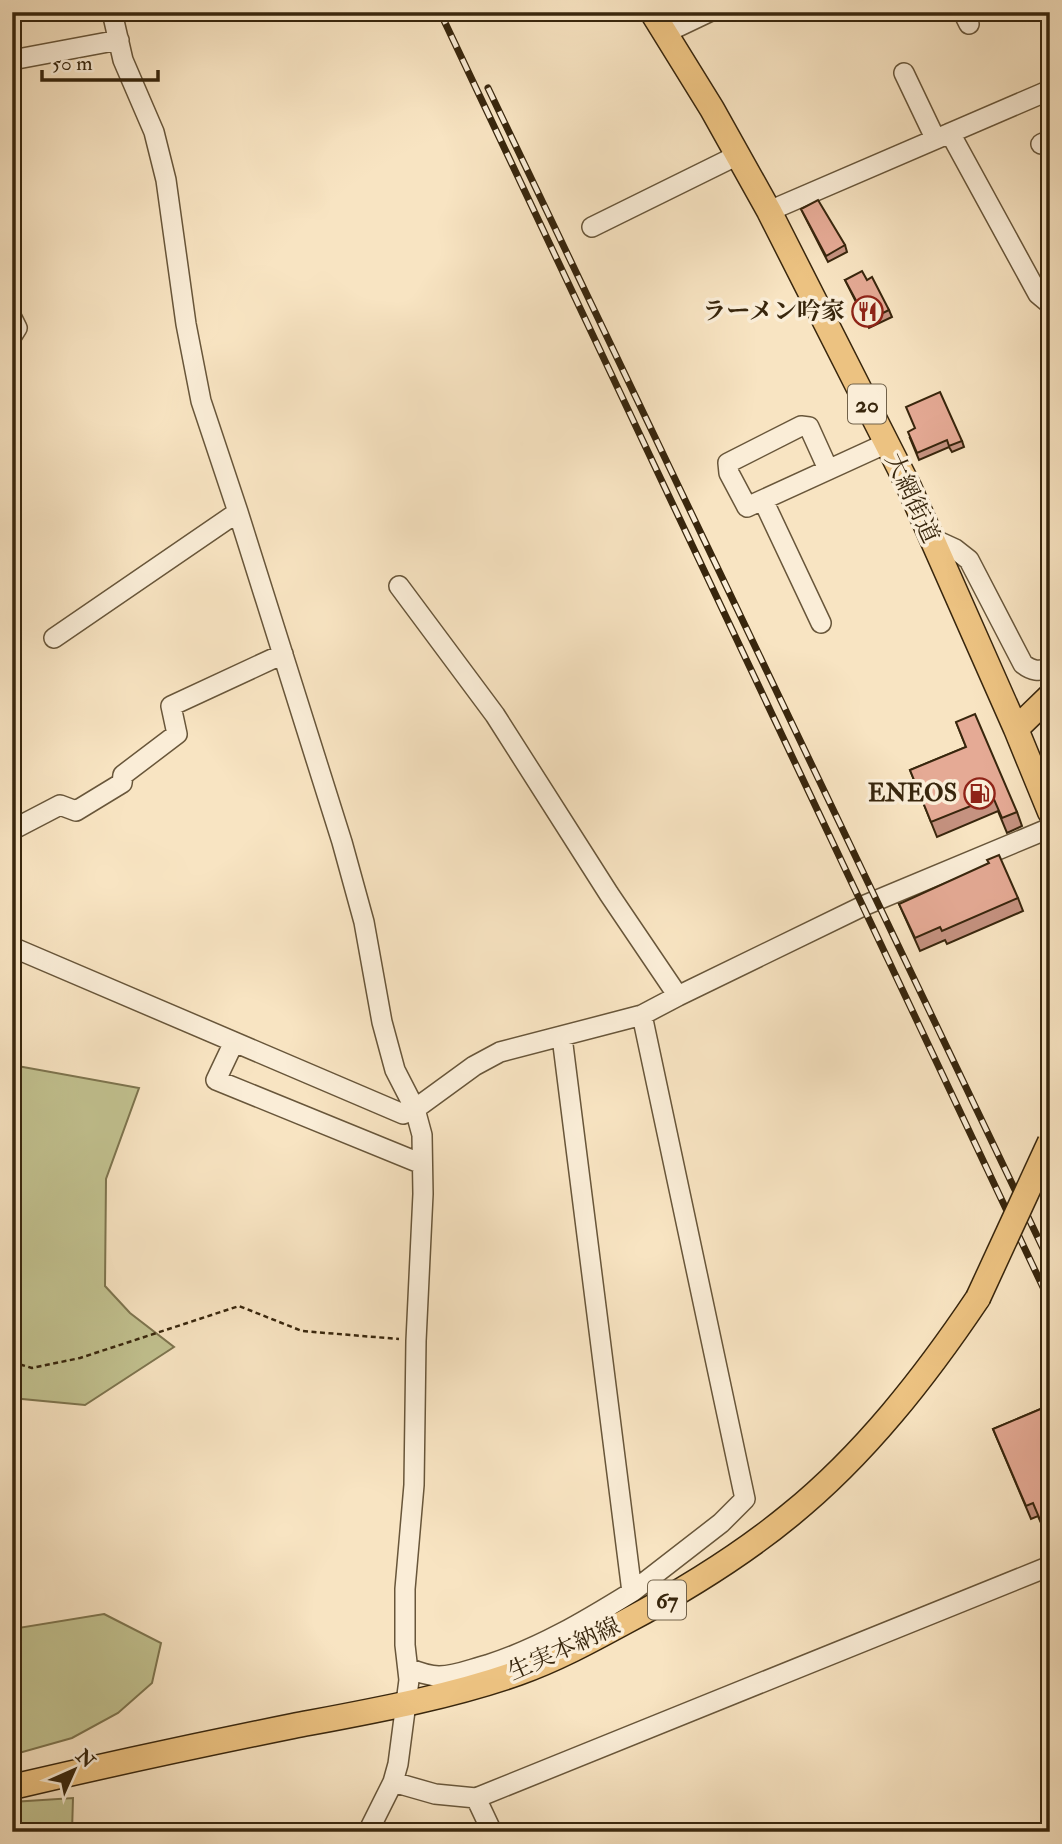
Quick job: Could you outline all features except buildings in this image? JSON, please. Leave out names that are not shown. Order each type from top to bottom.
[{"type":"main road","name":"大網街道","points":[[652,12],[769,211],[887,443],[1016,729],[1050,812]]},
{"type":"main road","points":[[1016,729],[1050,696]]},
{"type":"main road","points":[[1016,729],[1050,719]]},
{"type":"main road","points":[[978,1298],[1050,1142]]},
{"type":"main road","name":"生実本納線","points":[[12,1787],[133,1759],[408,1703],[517,1673],[596,1638],[674,1596],[728,1561],[791,1514],[837,1472],[883,1423],[950,1340],[978,1298],[1007,1252],[1050,1172]]},
{"type":"street","points":[[113,12],[124,60],[157,144],[166,180],[186,324],[201,401],[342,842],[364,922],[382,1022],[395,1070],[415,1109],[422,1135],[414,1485],[405,1589],[408,1703],[402,1747],[393,1782],[368,1832]]},
{"type":"street","points":[[665,33],[709,12]]},
{"type":"street","points":[[12,60],[119,40]]},
{"type":"street","points":[[904,73],[1038,293],[1050,304]]},
{"type":"street","points":[[769,211],[1050,90]]},
{"type":"street","points":[[592,227],[738,155]]},
{"type":"street","points":[[12,317],[17,328],[12,336]]},
{"type":"street","points":[[828,469],[809,427],[801,426],[728,463],[729,473],[747,508],[887,443]]},
{"type":"street","points":[[763,500],[821,623]]},
{"type":"street","points":[[54,638],[238,512]]},
{"type":"street","points":[[931,538],[955,549],[969,560],[1023,664],[1030,670],[1050,668]]},
{"type":"street","points":[[399,586],[495,715],[609,894],[678,996]]},
{"type":"street","points":[[12,830],[60,806],[76,811],[122,783],[122,775],[177,734],[171,706],[283,654]]},
{"type":"street","points":[[12,947],[403,1114],[415,1109],[474,1066],[500,1052],[642,1015],[863,906],[1050,828]]},
{"type":"street","points":[[408,1668],[428,1675],[457,1674],[540,1646],[576,1627],[632,1591],[721,1522],[745,1499],[642,1015]]},
{"type":"street","points":[[562,1037],[632,1591]]},
{"type":"street","points":[[234,1042],[216,1080],[422,1164]]},
{"type":"street","points":[[393,1782],[435,1794],[476,1798],[1050,1566]]},
{"type":"street","points":[[476,1798],[492,1832]]},
{"type":"path","points":[[12,1362],[32,1368],[80,1357],[239,1306],[302,1331],[416,1341]]},
{"type":"green space","points":[[12,1065],[139,1088],[106,1179],[105,1286],[130,1313],[174,1347],[85,1405],[12,1398]]},
{"type":"green space","points":[[104,1614],[161,1643],[152,1683],[118,1713],[72,1738],[12,1755],[12,1629]]},
{"type":"green space","points":[[73,1798],[72,1832],[12,1832],[12,1802]]},
{"type":"railway","points":[[440,12],[1050,1302]]},
{"type":"railway","points":[[488,88],[1050,1263]]},
{"type":"place","name":"ラーメン吟家","points":[[868,311]]},
{"type":"place","name":"ENEOS","points":[[980,793]]}]
